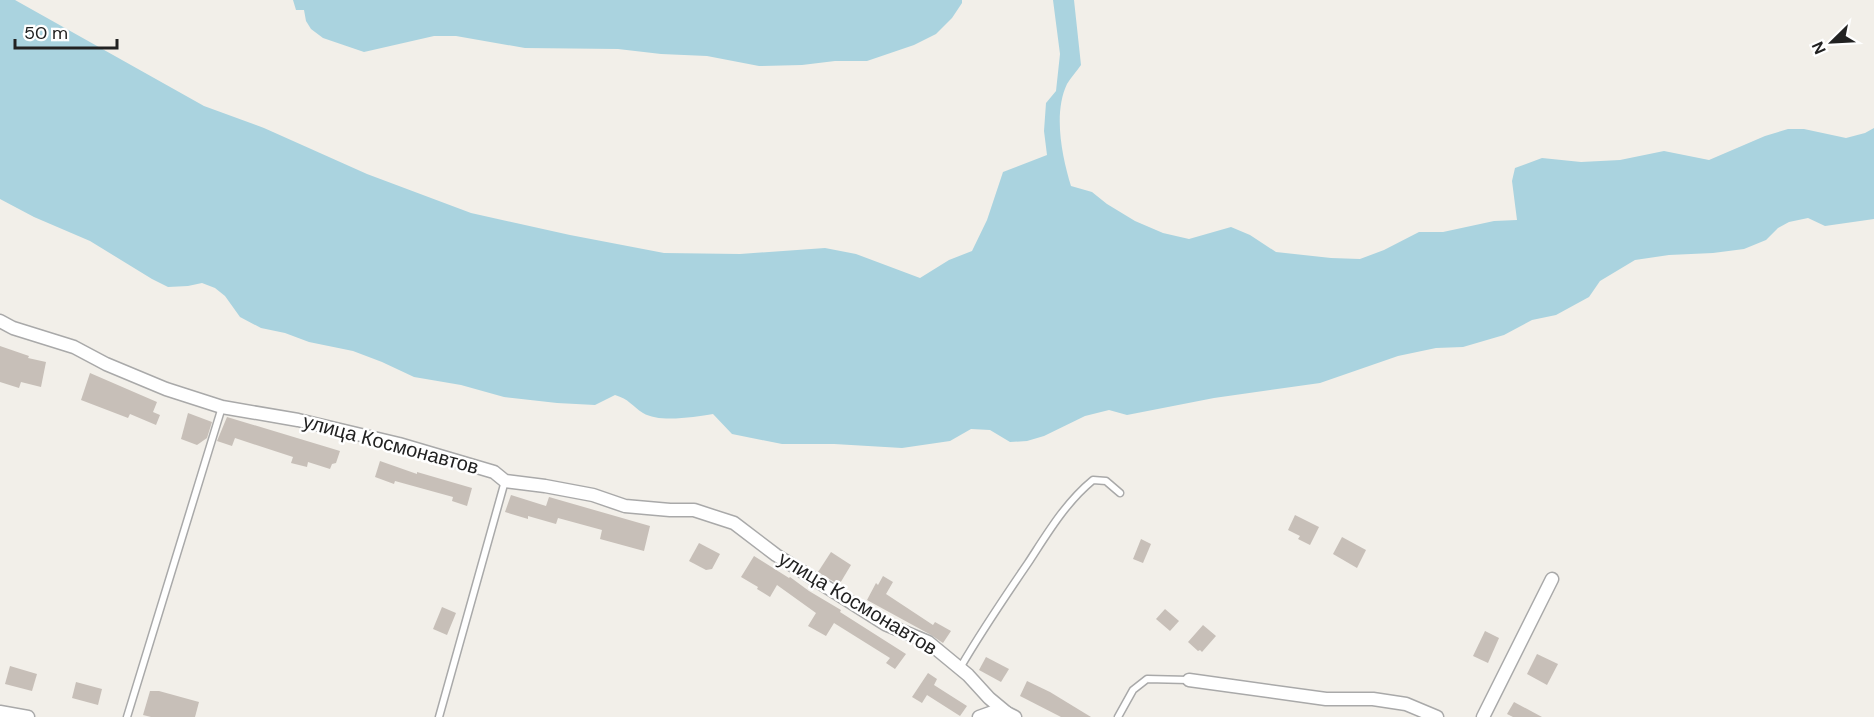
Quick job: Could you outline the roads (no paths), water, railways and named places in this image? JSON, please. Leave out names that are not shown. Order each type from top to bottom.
[{"type":"street","name":"улица Космонавтов","points":[[0,321],[13,328],[74,347],[106,364],[166,389],[222,407],[298,420],[399,444],[494,472],[506,481],[593,495],[625,506],[694,510],[734,523],[776,555],[885,624],[928,642],[1011,715]]},
{"type":"street","points":[[1483,717],[1552,579]]},
{"type":"street","points":[[1189,680],[1326,699],[1373,699],[1406,704],[1437,717]]},
{"type":"street","points":[[0,712],[28,717]]},
{"type":"street","points":[[979,717],[993,712],[1011,715]]},
{"type":"lane","points":[[127,717],[222,407]]},
{"type":"lane","points":[[960,668],[1061,513],[1078,492],[1093,480],[1106,482],[1120,493]]},
{"type":"lane","points":[[439,717],[506,481]]},
{"type":"lane","points":[[1118,717],[1133,690],[1147,679],[1189,680]]},
{"type":"water","points":[[0,0],[15,0],[204,106],[264,128],[367,174],[471,213],[664,253],[740,254],[825,248],[856,254],[920,278],[949,260],[972,251],[987,220],[1003,172],[1047,155],[1044,131],[1046,103],[1056,91],[1060,54],[1053,0],[1074,0],[1081,65],[1067,84],[1060,108],[1060,135],[1071,186],[1092,192],[1135,221],[1163,233],[1189,239],[1231,227],[1250,235],[1276,252],[1360,259],[1384,250],[1419,232],[1443,232],[1494,221],[1517,220],[1512,181],[1515,168],[1542,158],[1581,162],[1620,160],[1664,151],[1709,160],[1765,136],[1788,129],[1804,129],[1846,138],[1874,128],[1874,219],[1825,226],[1808,218],[1789,222],[1778,228],[1766,240],[1744,249],[1635,260],[1600,281],[1589,297],[1556,315],[1532,320],[1504,335],[1463,347],[1436,348],[1398,356],[1320,383],[1214,398],[1127,415],[1109,410],[1085,416],[1044,436],[1027,441],[1010,442],[990,430],[971,429],[950,441],[902,448],[782,444],[732,434],[713,414],[677,418],[650,416],[615,395],[595,405],[557,403],[504,397],[461,385],[414,377],[353,351],[309,342],[285,333],[261,328],[240,317],[225,296],[215,288],[202,283],[168,287],[90,241],[34,217],[0,199]]},
{"type":"water","points":[[293,0],[962,0],[962,3],[952,18],[936,34],[914,45],[867,61],[759,66],[707,56],[618,49],[525,48],[456,36],[434,36],[364,52],[323,38],[311,29],[306,21],[304,10],[296,10]]}]
